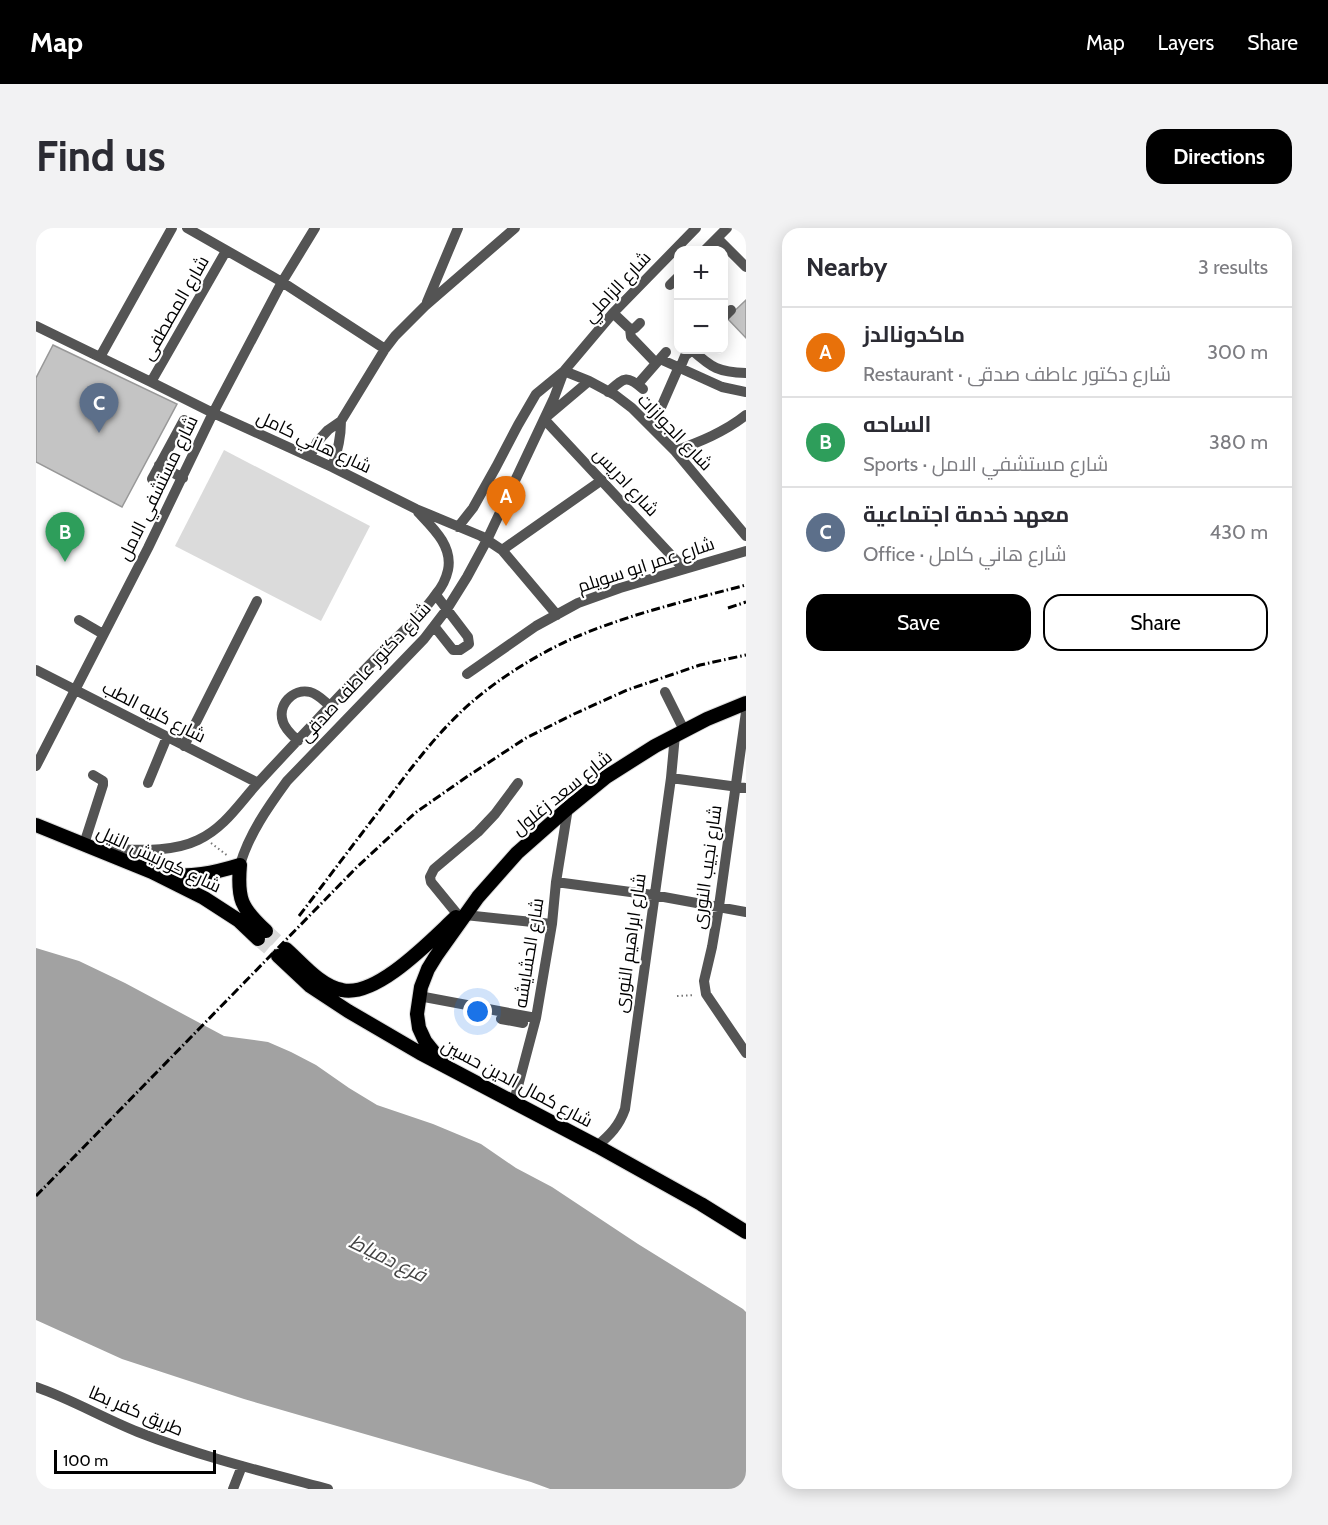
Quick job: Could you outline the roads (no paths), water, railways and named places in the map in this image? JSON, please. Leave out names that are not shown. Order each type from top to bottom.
[{"type":"main road","name":"شارع سعد زغلول","points":[[282,953],[320,980],[342,990],[353,991],[380,982],[462,915],[517,853],[606,777],[655,746],[707,719],[746,703]]},
{"type":"main road","name":"شارع كورنيش النيل","points":[[36,825],[152,872],[204,898],[262,935]]},
{"type":"main road","points":[[152,872],[174,876],[196,876],[240,865]]},
{"type":"main road","name":"شارع دكتور عاطف صدقى","points":[[240,865],[238,886],[241,900],[262,935]]},
{"type":"main road","name":"شارع سعد زغلول","points":[[444,1064],[425,1041],[419,1028],[417,1014],[419,996],[428,969],[462,915]]},
{"type":"main road","name":"شارع كمال الدين حسين","points":[[282,953],[310,986],[327,998],[389,1035],[701,1204],[746,1232]]},
{"type":"street","points":[[100,357],[172,228]]},
{"type":"street","points":[[188,228],[282,282],[385,349]]},
{"type":"street","name":"شارع مستشفي الامل","points":[[36,766],[183,478],[213,414],[282,282],[315,228]]},
{"type":"street","points":[[425,306],[458,228]]},
{"type":"street","points":[[310,457],[322,436],[340,421],[385,349],[407,323],[515,228]]},
{"type":"street","name":"شارع الزاملي","points":[[564,371],[613,313],[696,228]]},
{"type":"street","points":[[709,246],[727,228]]},
{"type":"street","points":[[717,238],[746,267]]},
{"type":"street","name":"شارع المصطفى","points":[[151,382],[226,251]]},
{"type":"street","points":[[613,313],[635,326],[631,337],[661,358],[722,387],[746,392]]},
{"type":"street","name":"شارع هاني كامل","points":[[36,326],[213,414],[487,540],[502,550],[556,615]]},
{"type":"street","points":[[652,428],[677,371],[687,354]]},
{"type":"street","points":[[697,354],[716,369],[746,373]]},
{"type":"street","points":[[608,392],[624,378],[629,378],[640,387],[661,358]]},
{"type":"street","points":[[458,527],[473,508],[537,394],[564,371]]},
{"type":"street","name":"شارع الجوازات","points":[[564,371],[589,381],[632,408],[675,452],[746,536]]},
{"type":"street","name":"شارع دكتور عاطف صدقى","points":[[240,865],[258,825],[287,781],[416,647],[447,609],[468,577],[554,398],[564,371]]},
{"type":"street","points":[[544,419],[589,381]]},
{"type":"street","name":"شارع ادريس","points":[[544,419],[684,569]]},
{"type":"street","points":[[152,479],[184,420]]},
{"type":"street","points":[[332,467],[341,436],[340,421]]},
{"type":"street","points":[[675,452],[744,421]]},
{"type":"street","points":[[159,465],[183,478]]},
{"type":"street","points":[[502,550],[602,480]]},
{"type":"street","name":"شارع دكتور عاطف صدقى","points":[[89,846],[167,848],[182,846],[203,838],[224,823],[258,783],[377,656],[415,620],[445,581],[448,555],[443,542],[416,509]]},
{"type":"street","name":"شارع عمر ابو سويلم","points":[[467,674],[536,626],[578,603],[746,550]]},
{"type":"street","points":[[434,626],[453,650],[460,650],[469,644],[468,637],[436,595]]},
{"type":"street","points":[[184,746],[257,601]]},
{"type":"street","points":[[79,621],[103,634]]},
{"type":"street","name":"شارع كليه الطب","points":[[36,670],[258,783]]},
{"type":"street","points":[[298,741],[283,723],[283,706],[288,698],[304,691],[313,693],[330,706]]},
{"type":"street","points":[[665,692],[680,733]]},
{"type":"street","name":"شارع نجيب النورى","points":[[746,712],[741,787],[704,981],[706,994],[746,1053]]},
{"type":"street","name":"شارع ابراهيم النورى","points":[[597,1146],[616,1128],[624,1109],[653,894],[680,733]]},
{"type":"street","points":[[148,783],[167,737]]},
{"type":"street","points":[[89,846],[103,785],[103,781],[93,775]]},
{"type":"street","points":[[671,778],[741,787]]},
{"type":"street","points":[[518,783],[478,832],[434,869],[431,882],[462,915],[552,924]]},
{"type":"street","name":"شارع الحشايشه","points":[[514,1101],[536,1018],[568,808]]},
{"type":"street","points":[[556,882],[653,894],[746,912]]},
{"type":"street","points":[[419,996],[518,1020]]},
{"type":"street","points":[[501,1019],[536,1018]]},
{"type":"street","name":"طريق كفر بطا","points":[[36,1387],[137,1431],[207,1456],[328,1489]]},
{"type":"street","points":[[233,1489],[242,1466]]},
{"type":"water","name":"فرع دمياط","points":[[36,948],[79,961],[224,1036],[268,1042],[291,1052],[316,1065],[377,1105],[433,1124],[481,1144],[743,1309],[746,1312],[746,1489],[550,1489],[244,1399],[122,1359],[36,1320]]},
{"type":"tunnel","points":[[266,931],[286,949]]},
{"type":"tunnel","points":[[258,939],[278,956]]},
{"type":"railway","points":[[299,916],[429,746],[463,710],[487,690],[513,671],[590,631],[656,609],[746,585]]},
{"type":"railway","points":[[728,608],[746,602]]},
{"type":"railway","points":[[36,1196],[356,868],[415,813],[526,738],[574,714],[627,690],[700,665],[746,655]]},
{"type":"place","name":"معهد خدمة اجتماعية","points":[[99,433]]},
{"type":"place","name":"ماكدونالدز","points":[[506,526]]},
{"type":"place","name":"الساحه","points":[[65,562]]}]
